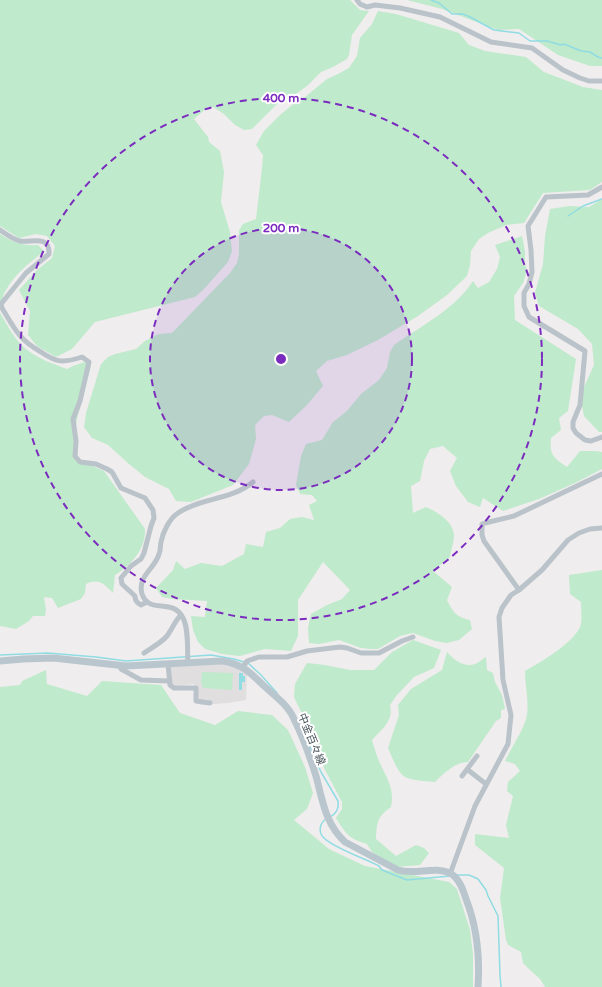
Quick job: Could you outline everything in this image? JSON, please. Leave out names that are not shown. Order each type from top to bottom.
[{"type":"main road","name":"中金百々線","points":[[0,661],[53,658],[122,666],[222,661],[245,665],[282,702],[294,718],[310,757],[328,818],[338,836],[345,842],[398,870],[405,872],[442,871],[450,874]]},
{"type":"main road","points":[[450,874],[457,880],[462,888],[471,911],[477,935],[479,966],[478,987]]},
{"type":"street","points":[[357,0],[360,4],[366,7],[375,6],[400,8],[440,17],[490,42],[532,48],[563,70],[580,78],[588,81],[602,81]]},
{"type":"street","points":[[602,187],[588,195],[546,197],[528,226],[532,250],[532,272],[523,301],[529,317],[585,351],[580,405],[573,422],[573,428],[579,436],[585,440],[591,441],[602,437]]},
{"type":"street","points":[[0,230],[11,238],[19,240],[43,241],[50,250],[50,254],[26,273],[1,304],[15,331],[31,347],[50,359],[65,361],[82,357],[89,362],[80,401],[73,419],[76,441],[75,456],[80,462],[96,464],[112,472],[121,488],[145,498],[153,510],[154,518],[144,553],[141,559],[123,576],[121,581],[127,590],[135,596],[135,599],[139,604],[141,605],[147,602]]},
{"type":"street","points":[[519,590],[484,541],[482,535],[482,524],[514,516],[602,474]]},
{"type":"street","points":[[188,662],[186,625],[182,615],[174,607],[158,606],[147,602],[142,595],[142,580],[160,554],[160,543],[164,532],[168,524],[177,514],[198,504],[238,491],[253,482]]},
{"type":"street","points":[[450,874],[475,806],[508,744],[511,715],[503,680],[499,617],[506,601],[511,595],[542,570],[568,540],[579,532],[602,528]]},
{"type":"street","points":[[144,653],[167,635],[174,623],[182,615]]},
{"type":"street","points":[[245,665],[258,657],[287,657],[307,651],[340,647],[361,653],[379,653],[413,637]]},
{"type":"street","points":[[168,664],[169,681],[174,688],[196,688],[196,701],[210,703]]},
{"type":"street","points":[[122,666],[122,668],[141,680],[169,681]]},
{"type":"street","points":[[462,776],[477,756]]},
{"type":"street","points":[[468,770],[486,784]]},
{"type":"shaded area","points":[[222,665],[239,669],[247,674],[246,700],[201,705],[197,703],[194,684],[175,686],[171,683],[171,666]]},
{"type":"green space","points":[[0,0],[350,0],[360,10],[369,11],[352,35],[347,59],[321,72],[307,86],[293,96],[282,99],[252,129],[244,130],[235,125],[224,114],[213,107],[208,107],[194,119],[208,137],[209,142],[220,151],[224,172],[221,202],[230,232],[232,251],[228,262],[204,289],[195,297],[95,322],[72,349],[56,357],[37,346],[28,335],[30,311],[19,290],[36,271],[52,258],[55,246],[47,236],[36,234],[19,238],[0,226]]},
{"type":"green space","points":[[407,0],[602,0],[602,66],[590,66],[558,55],[519,29],[498,30],[442,9]]},
{"type":"green space","points":[[378,11],[396,14],[459,33],[469,45],[485,51],[526,57],[544,72],[583,87],[602,90],[602,182],[590,190],[543,193],[524,223],[506,225],[479,239],[471,251],[470,265],[467,276],[447,295],[418,316],[378,340],[347,355],[327,361],[316,371],[323,386],[307,405],[289,422],[272,415],[264,416],[255,425],[256,439],[249,464],[233,485],[191,502],[176,501],[169,489],[145,477],[108,445],[92,438],[84,427],[86,413],[101,364],[108,357],[115,354],[136,349],[145,341],[154,336],[172,333],[230,273],[237,263],[239,254],[239,230],[243,224],[256,219],[263,155],[256,145],[264,131],[298,100],[305,97],[327,79],[349,68],[357,56],[360,38],[372,24]]},
{"type":"green space","points":[[602,199],[602,432],[599,432],[584,416],[580,396],[594,365],[592,344],[578,329],[539,306],[535,293],[543,264],[545,236],[550,209],[569,206],[589,207]]},
{"type":"green space","points":[[0,234],[18,243],[38,245],[44,251],[23,269],[11,282],[6,290],[0,307]]},
{"type":"green space","points":[[522,236],[527,270],[523,283],[514,296],[515,320],[576,359],[568,411],[559,418],[561,430],[551,438],[553,456],[567,467],[580,451],[602,452],[602,469],[539,499],[503,511],[483,498],[480,507],[468,502],[456,486],[450,471],[457,458],[443,446],[430,449],[424,461],[420,481],[411,486],[413,513],[426,507],[448,521],[453,530],[454,538],[450,557],[433,571],[452,587],[447,600],[453,611],[458,616],[470,620],[472,629],[459,640],[447,643],[435,641],[413,633],[400,636],[378,649],[361,648],[339,640],[319,644],[309,643],[308,628],[311,614],[342,599],[350,590],[323,562],[298,600],[298,636],[291,651],[265,649],[240,656],[222,654],[205,649],[198,642],[193,630],[191,616],[205,617],[207,601],[162,597],[156,588],[173,570],[176,561],[185,569],[201,563],[222,566],[244,554],[246,544],[263,547],[266,532],[280,528],[290,519],[302,517],[314,520],[309,505],[317,501],[312,495],[300,494],[296,485],[301,456],[306,444],[322,440],[333,422],[347,411],[361,394],[379,380],[387,368],[390,352],[394,345],[447,309],[466,291],[473,281],[478,288],[489,282],[497,269],[500,257],[495,245]]},
{"type":"green space","points":[[0,313],[21,344],[30,352],[48,362],[67,369],[88,361],[91,366],[77,419],[75,432],[75,458],[104,471],[145,529],[145,536],[140,550],[127,566],[115,575],[113,593],[101,583],[91,582],[86,584],[85,593],[81,599],[58,608],[52,598],[44,597],[46,610],[45,616],[33,616],[29,621],[16,629],[0,626]]},
{"type":"green space","points":[[602,570],[602,987],[545,987],[540,979],[523,963],[521,952],[508,945],[500,898],[504,868],[475,845],[475,834],[509,838],[506,825],[513,796],[507,791],[508,782],[520,771],[515,764],[505,761],[526,720],[528,704],[525,671],[540,663],[566,644],[573,637],[581,624],[581,602],[570,594],[569,575]]},
{"type":"green space","points":[[413,640],[441,650],[434,668],[414,677],[397,695],[390,705],[391,711],[389,720],[372,740],[392,794],[391,807],[380,817],[376,839],[396,856],[416,845],[424,848],[429,853],[420,865],[396,867],[372,852],[367,844],[348,835],[336,818],[342,809],[342,802],[325,770],[309,728],[294,697],[295,684],[307,663],[350,670],[374,670],[392,652]]},
{"type":"green space","points":[[447,652],[456,660],[467,665],[476,663],[486,657],[487,670],[493,673],[495,682],[502,695],[505,709],[501,710],[501,718],[496,721],[468,762],[463,762],[454,766],[435,782],[415,780],[404,776],[400,772],[388,748],[399,715],[398,705],[411,689],[442,670]]},
{"type":"green space","points":[[46,670],[47,684],[87,696],[102,681],[161,685],[180,713],[215,725],[238,711],[272,715],[288,730],[305,767],[313,793],[307,809],[294,820],[329,849],[365,866],[449,882],[457,889],[470,930],[473,954],[473,987],[0,987],[0,687],[20,685],[22,681]]},
{"type":"green space","points":[[202,672],[233,673],[232,690],[203,688],[201,682]]},
{"type":"water","points":[[239,673],[243,673],[243,676],[245,676],[245,682],[242,682],[242,690],[239,690]]},
{"type":"waterway","points":[[431,0],[439,3],[452,14],[463,14],[494,30],[519,33],[530,41],[547,41],[561,45],[564,44],[581,51],[590,52],[602,58]]},
{"type":"waterway","points":[[568,216],[583,206],[602,199]]},
{"type":"waterway","points":[[0,655],[48,653],[126,661],[211,655],[244,662]]},
{"type":"waterway","points":[[248,663],[277,693]]},
{"type":"waterway","points":[[307,740],[321,772],[338,801],[337,810],[330,817]]},
{"type":"waterway","points":[[326,819],[322,823],[320,830],[321,835],[327,841],[379,866],[382,870],[407,880],[450,876]]},
{"type":"waterway","points":[[457,875],[469,875],[478,879],[486,890],[498,916],[501,987]]}]
